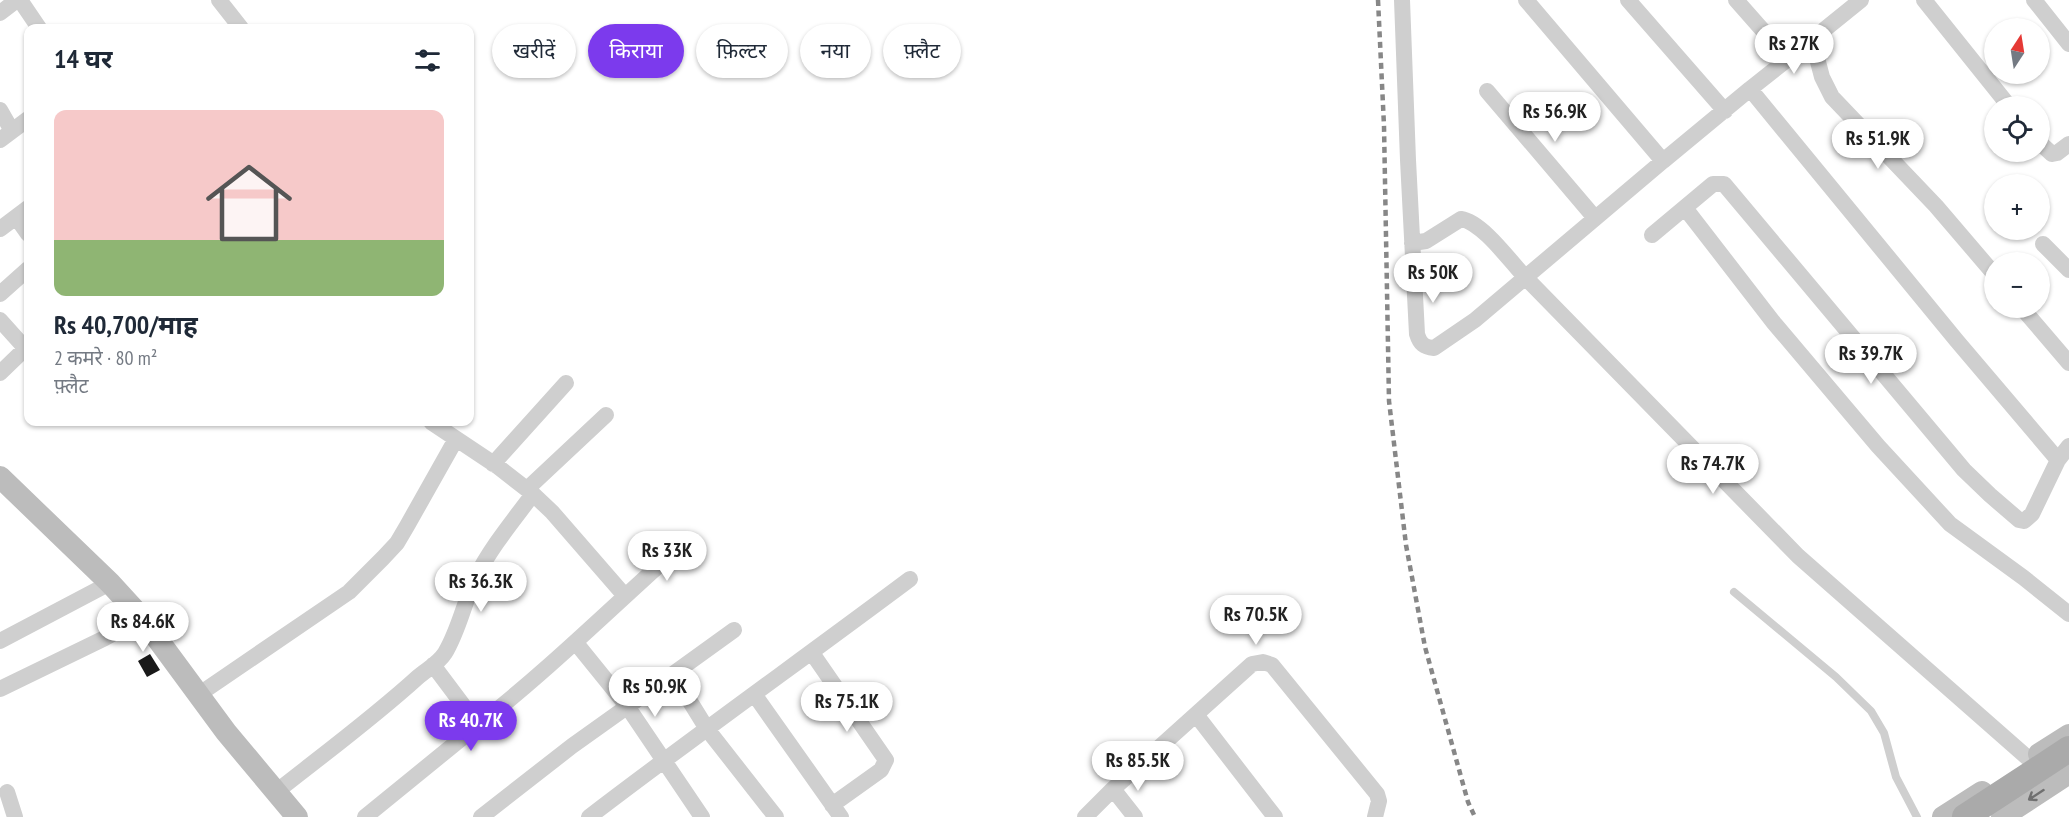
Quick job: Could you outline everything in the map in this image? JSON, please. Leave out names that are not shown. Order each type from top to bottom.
[{"type":"main road","points":[[1965,817],[2069,749]]},
{"type":"street","points":[[0,13],[18,0],[36,24]]},
{"type":"street","points":[[219,0],[238,24]]},
{"type":"street","points":[[1402,0],[1418,334],[1420,342],[1426,347],[1434,348],[1475,320],[1750,89],[1862,0]]},
{"type":"street","points":[[1526,0],[1664,161]]},
{"type":"street","points":[[1628,0],[1725,111]]},
{"type":"street","points":[[1736,0],[1788,59]]},
{"type":"street","points":[[1924,0],[2001,96]]},
{"type":"street","points":[[2034,0],[2069,44]]},
{"type":"street","points":[[1812,39],[1822,76],[1832,97],[1936,206],[1984,262]]},
{"type":"street","points":[[1750,89],[2058,460]]},
{"type":"street","points":[[1487,91],[1596,218]]},
{"type":"street","points":[[0,110],[6,135],[24,122]]},
{"type":"street","points":[[2050,152],[2056,153],[2069,144]]},
{"type":"street","points":[[1652,235],[1713,184],[1724,184],[1964,470],[2019,520],[2024,521],[2032,514],[2058,460],[2069,446]]},
{"type":"street","points":[[1685,208],[1774,323],[1878,446],[1950,524],[2069,614]]},
{"type":"street","points":[[0,229],[22,213]]},
{"type":"street","points":[[1412,243],[1426,241],[1461,219],[1469,220],[1798,556],[2030,760]]},
{"type":"street","points":[[2043,244],[2069,270]]},
{"type":"street","points":[[0,294],[24,273]]},
{"type":"street","points":[[2031,318],[2069,363]]},
{"type":"street","points":[[0,320],[24,344]]},
{"type":"street","points":[[0,374],[24,350]]},
{"type":"street","points":[[493,464],[566,383]]},
{"type":"street","points":[[276,792],[389,704],[446,652],[476,578],[492,549],[530,492],[606,415]]},
{"type":"street","points":[[437,426],[530,492],[552,512],[625,596]]},
{"type":"street","points":[[198,694],[349,592],[397,543],[456,439]]},
{"type":"street","points":[[0,477],[110,583],[142,618],[226,732],[297,817]]},
{"type":"street","points":[[365,817],[576,643],[685,543]]},
{"type":"street","points":[[589,817],[910,579]]},
{"type":"street","points":[[0,641],[110,583]]},
{"type":"street","points":[[0,689],[142,618]]},
{"type":"street","points":[[482,817],[627,706],[734,630]]},
{"type":"street","points":[[576,643],[627,706],[699,816]]},
{"type":"street","points":[[754,694],[837,811],[881,770],[886,760],[812,653]]},
{"type":"street","points":[[1085,817],[1252,664],[1263,662],[1272,665],[1377,794],[1378,806],[1375,817]]},
{"type":"street","points":[[433,665],[478,724]]},
{"type":"street","points":[[673,674],[707,729],[776,817]]},
{"type":"street","points":[[1197,716],[1275,817]]},
{"type":"street","points":[[1943,817],[2069,735]]},
{"type":"street","points":[[2002,817],[2069,774]]},
{"type":"street","points":[[1113,789],[1135,817]]},
{"type":"street","points":[[7,792],[15,817]]},
{"type":"lane","points":[[1734,592],[1836,677],[1871,711],[1884,733],[1896,777],[1917,817]]},
{"type":"building","points":[[150,654],[160,670],[147,677],[138,661]]},
{"type":"railway","points":[[1378,0],[1384,126],[1389,401],[1406,545],[1425,647],[1468,802],[1475,817]]}]
